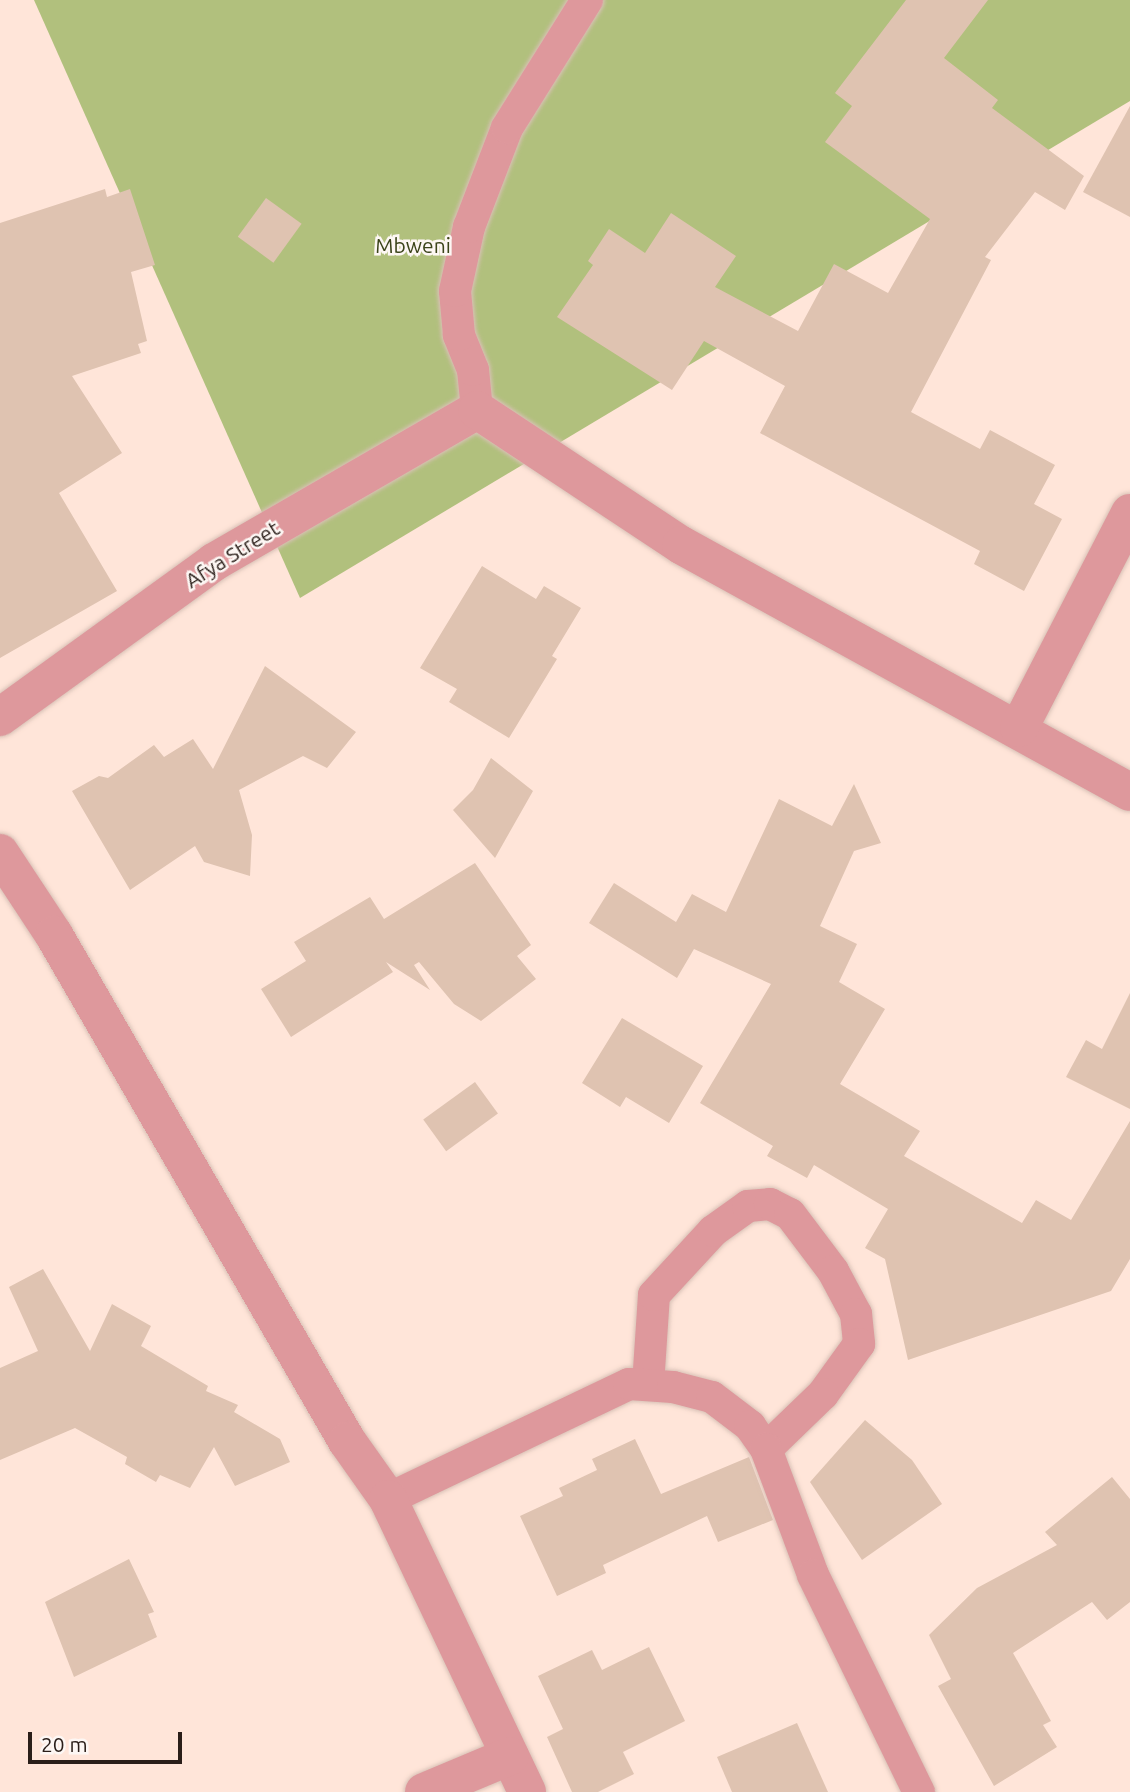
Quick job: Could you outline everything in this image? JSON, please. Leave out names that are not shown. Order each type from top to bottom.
[{"type":"street","name":"Afya Street","points":[[0,717],[214,562],[477,410]]},
{"type":"street","points":[[477,410],[681,545],[1130,792]]},
{"type":"street","points":[[1018,728],[1130,513]]},
{"type":"street","points":[[0,853],[54,935],[347,1441],[388,1499],[527,1792]]},
{"type":"street","points":[[424,1792],[510,1756]]},
{"type":"lane","points":[[477,410],[473,370],[459,335],[454,291],[469,227],[507,128],[587,0]]},
{"type":"lane","points":[[648,1385],[654,1295],[713,1231],[748,1206],[770,1204],[790,1214],[844,1292],[856,1314],[859,1344],[823,1394],[766,1449]]},
{"type":"lane","points":[[388,1499],[629,1384],[712,1397],[750,1426],[766,1449],[813,1575],[919,1792]]},
{"type":"green space","name":"Mbweni","points":[[34,0],[1130,0],[1130,101],[300,598]]},
{"type":"building","points":[[906,0],[988,0],[944,58],[998,100],[992,108],[1084,176],[1065,210],[1035,192],[985,257],[991,260],[911,412],[980,449],[990,430],[1055,465],[1034,504],[1062,519],[1024,591],[974,564],[980,551],[760,433],[785,386],[704,341],[672,390],[557,317],[593,265],[588,261],[609,229],[645,253],[671,213],[736,256],[715,287],[798,331],[834,264],[888,293],[930,219],[825,142],[852,106],[835,93]]},
{"type":"building","points":[[1130,106],[1130,217],[1083,192]]},
{"type":"building","points":[[105,189],[107,197],[130,189],[155,265],[131,272],[147,341],[138,344],[141,353],[72,376],[122,453],[59,493],[117,591],[0,658],[0,223]]},
{"type":"building","points":[[266,198],[302,224],[273,263],[238,237]]},
{"type":"building","points":[[482,566],[536,599],[544,586],[581,608],[552,656],[557,659],[509,738],[449,702],[457,689],[420,668]]},
{"type":"building","points":[[265,666],[356,732],[327,768],[303,756],[239,790],[252,835],[250,876],[204,862],[195,846],[130,890],[72,791],[99,776],[108,778],[154,745],[164,757],[193,739],[213,769]]},
{"type":"building","points":[[491,758],[533,791],[495,858],[453,810],[473,790]]},
{"type":"building","points":[[854,784],[881,843],[854,851],[820,926],[857,944],[839,982],[885,1009],[840,1084],[920,1131],[904,1156],[1022,1223],[1036,1200],[1071,1220],[1130,1121],[1130,1259],[1111,1291],[908,1360],[885,1259],[865,1248],[888,1209],[814,1165],[807,1178],[767,1156],[773,1146],[700,1103],[771,984],[694,949],[677,978],[589,923],[614,883],[676,922],[692,894],[726,912],[779,799],[832,826]]},
{"type":"building","points":[[475,863],[531,945],[517,956],[536,979],[481,1021],[454,1004],[419,962],[414,965],[430,990],[386,962],[393,972],[291,1037],[261,989],[306,961],[294,942],[370,897],[384,919]]},
{"type":"building","points":[[1130,993],[1130,1109],[1066,1077],[1086,1040],[1102,1049]]},
{"type":"building","points":[[622,1018],[703,1066],[669,1123],[626,1097],[620,1107],[582,1083]]},
{"type":"building","points":[[475,1082],[498,1114],[446,1151],[423,1120]]},
{"type":"building","points":[[43,1269],[90,1351],[112,1304],[151,1326],[141,1346],[208,1386],[206,1391],[238,1405],[234,1412],[280,1439],[290,1462],[235,1486],[214,1447],[190,1488],[160,1475],[156,1482],[125,1464],[127,1457],[75,1428],[0,1460],[0,1368],[38,1351],[9,1287]]},
{"type":"building","points":[[865,1420],[912,1460],[942,1504],[862,1560],[810,1482]]},
{"type":"building","points":[[635,1439],[661,1494],[749,1457],[773,1520],[718,1542],[707,1516],[603,1565],[606,1573],[557,1596],[520,1516],[563,1496],[559,1488],[597,1470],[592,1459]]},
{"type":"building","points":[[1112,1477],[1130,1499],[1130,1602],[1107,1620],[1092,1602],[1013,1653],[1051,1721],[1043,1725],[1057,1747],[994,1786],[938,1686],[951,1679],[929,1635],[977,1588],[1057,1545],[1045,1532]]},
{"type":"building","points":[[129,1559],[154,1612],[148,1614],[157,1637],[74,1677],[45,1602]]},
{"type":"building","points":[[649,1647],[685,1721],[623,1752],[634,1774],[598,1792],[572,1792],[547,1737],[563,1729],[538,1676],[592,1650],[602,1670]]},
{"type":"building","points":[[797,1723],[828,1792],[732,1792],[717,1757]]}]
